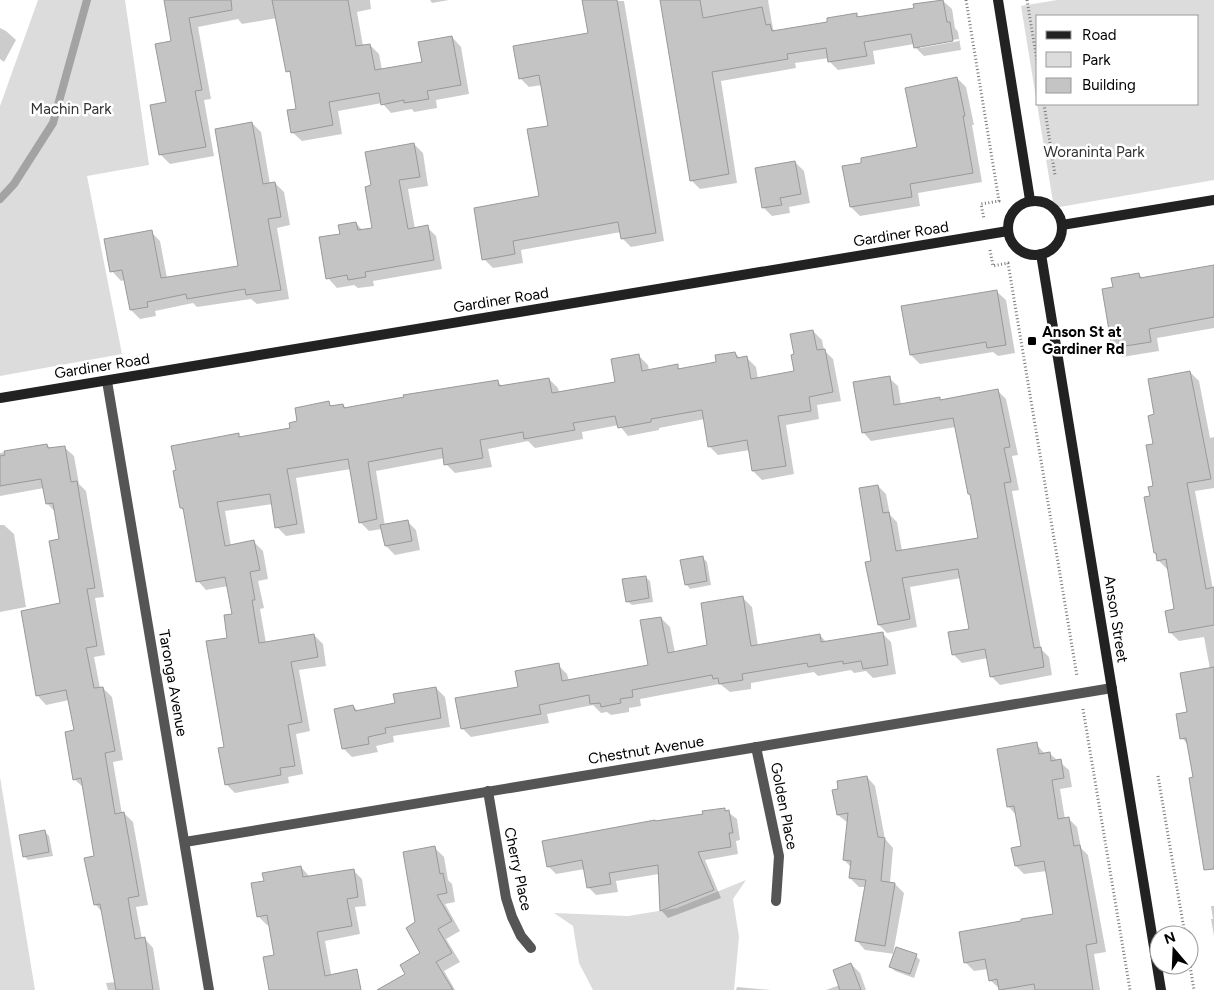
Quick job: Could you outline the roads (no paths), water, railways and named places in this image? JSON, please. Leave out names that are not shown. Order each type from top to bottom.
[{"type":"street","points":[[998,0],[1030,200]]},
{"type":"street","points":[[1030,200],[1041,201],[1054,208],[1062,225],[1058,243],[1041,254],[1028,254],[1019,250],[1012,242],[1008,231],[1009,220],[1013,211],[1020,204],[1030,200]]},
{"type":"street","points":[[1062,225],[1214,200]]},
{"type":"street","name":"Gardiner Road","points":[[0,398],[1008,231]]},
{"type":"street","name":"Anson Street","points":[[1041,254],[1161,990]]},
{"type":"street","name":"Taronga Avenue","points":[[107,380],[210,990]]},
{"type":"street","name":"Chestnut Avenue","points":[[185,842],[1112,688]]},
{"type":"street","name":"Golden Place","points":[[756,747],[779,856],[776,901]]},
{"type":"street","name":"Cherry Place","points":[[488,791],[506,898],[521,936],[531,948]]},
{"type":"waterway","points":[[0,199],[14,184],[53,123],[87,0]]},
{"type":"place","name":"Anson St at Gardiner Rd","points":[[1032,341]]},
{"type":"park label","name":"Machin Park","points":[[71,109]]},
{"type":"park label","name":"Woraninta Park","points":[[1094,152]]}]
